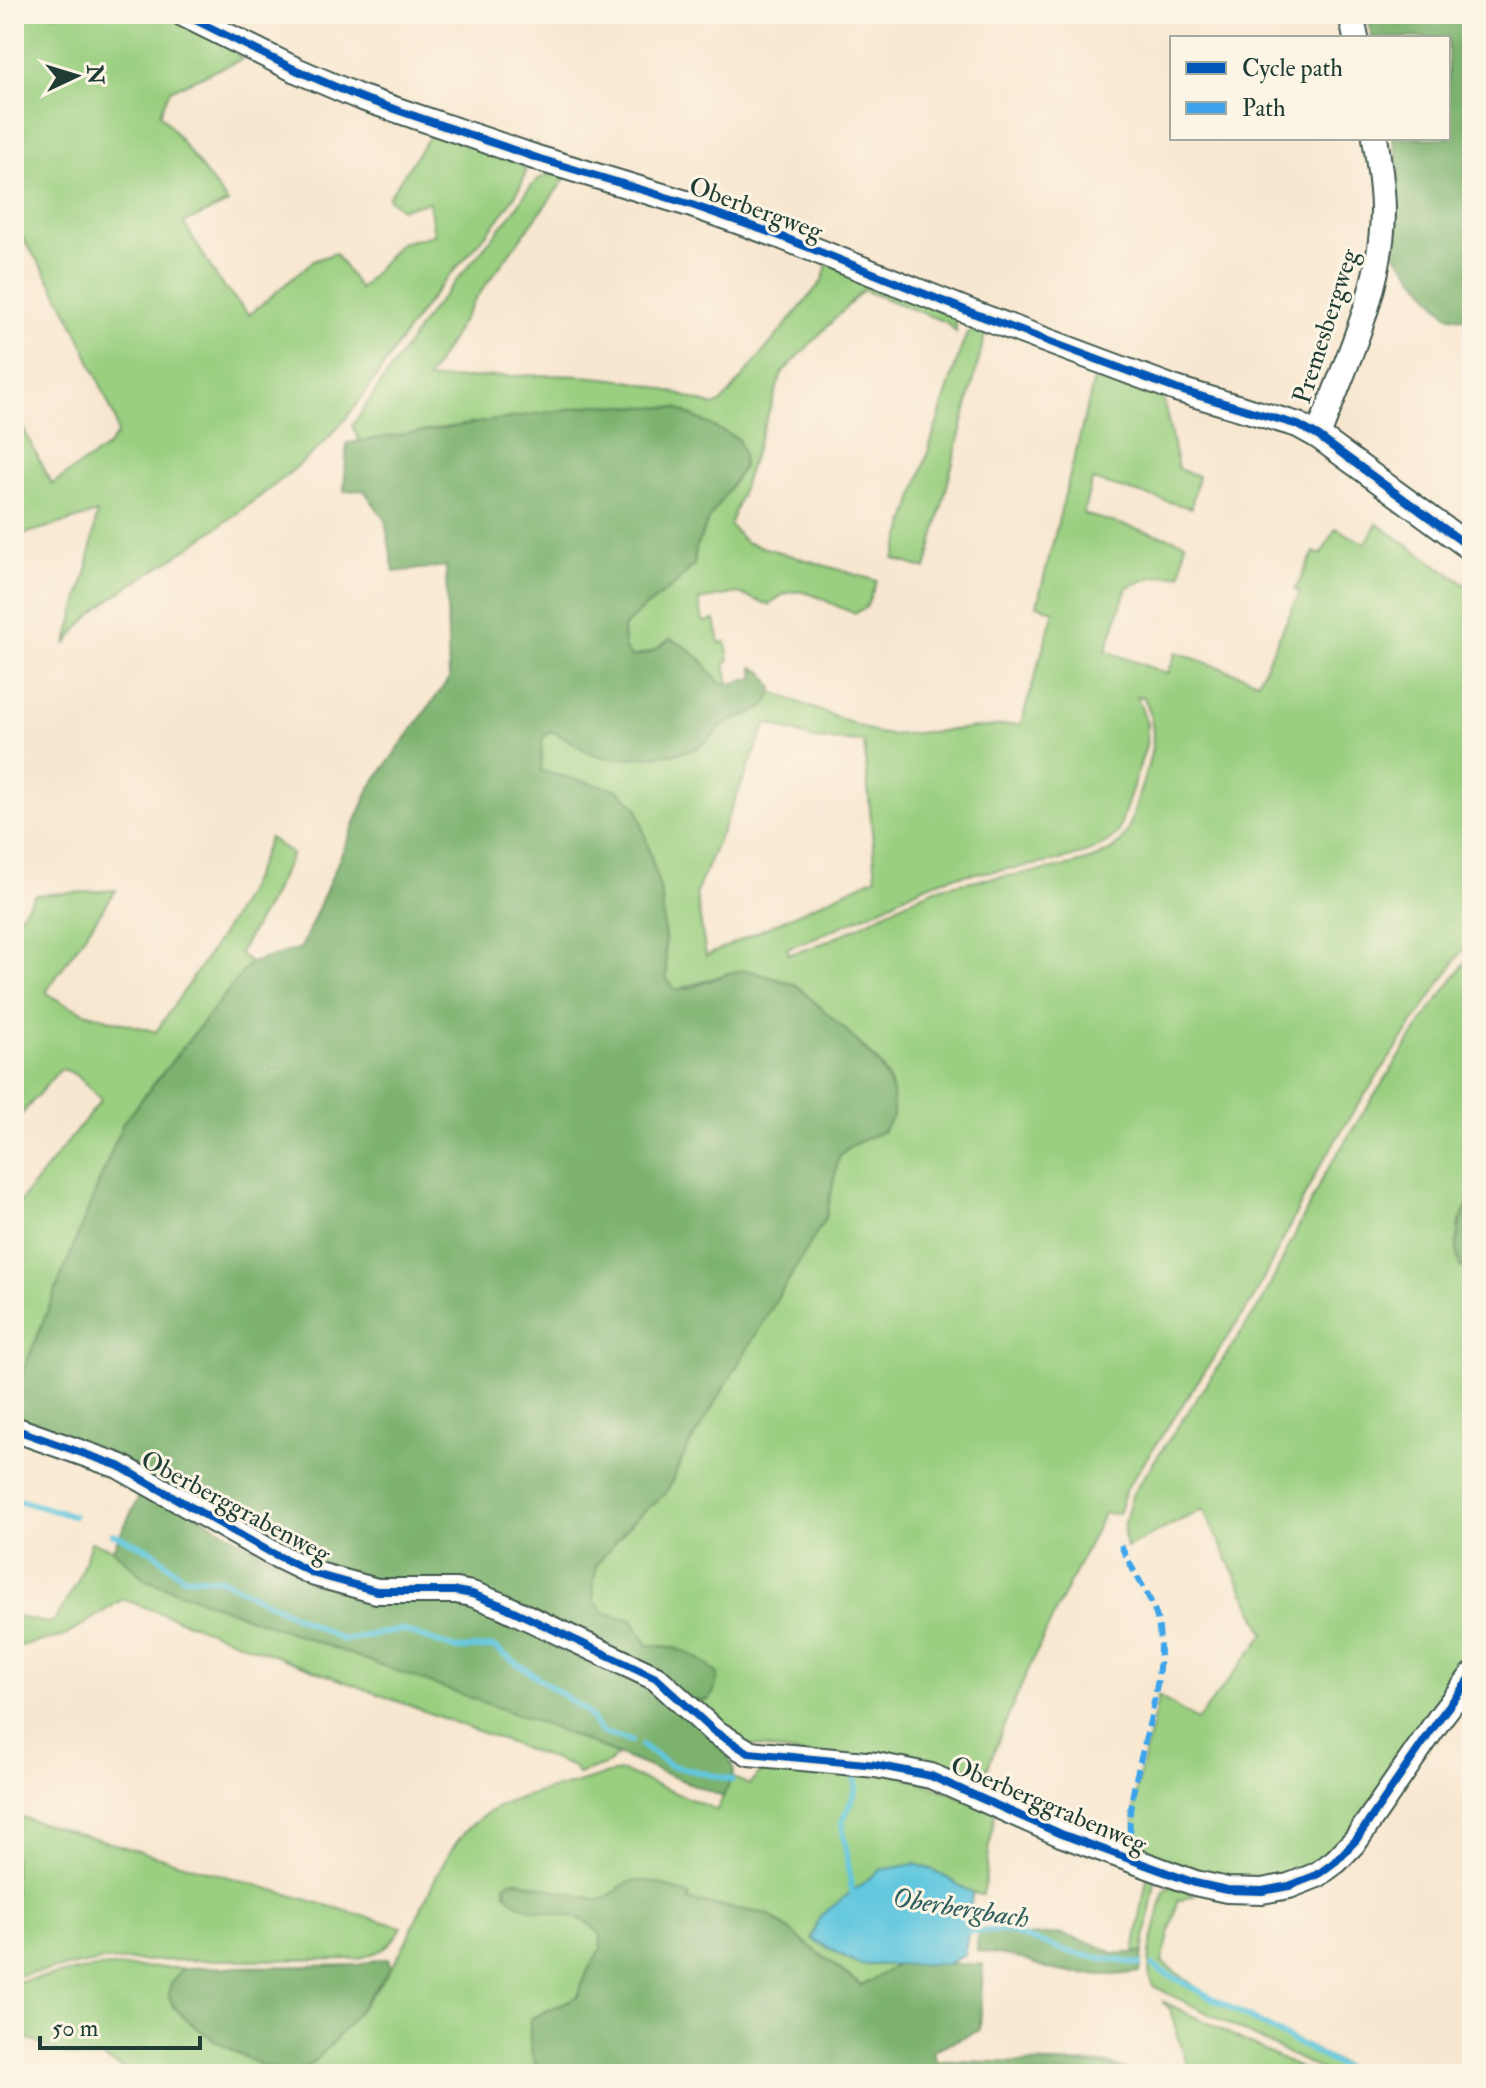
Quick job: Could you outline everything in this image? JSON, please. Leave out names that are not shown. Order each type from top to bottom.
[{"type":"street","name":"Oberbergweg","points":[[183,14],[296,70],[359,97],[540,159],[689,204],[780,236],[970,312],[1176,389],[1298,425],[1318,436],[1472,549]]},
{"type":"street","points":[[1351,14],[1356,36]]},
{"type":"street","name":"Premesbergweg","points":[[1318,436],[1364,315],[1375,275],[1383,210],[1375,140]]},
{"type":"street","name":"Oberberggrabenweg","points":[[14,1429],[119,1466],[270,1552],[315,1574],[377,1591],[456,1591],[503,1606],[656,1678],[715,1732],[749,1753],[876,1765],[931,1776],[1095,1847],[1195,1883],[1227,1890],[1262,1891],[1289,1886],[1317,1875],[1336,1861],[1356,1840],[1472,1676]]},
{"type":"green space","points":[[14,14],[166,14],[229,46],[242,59],[170,90],[160,113],[228,203],[184,223],[219,281],[249,315],[313,261],[335,253],[360,289],[400,243],[434,235],[429,202],[401,209],[388,198],[433,131],[521,163],[526,171],[502,214],[426,304],[366,392],[333,433],[299,465],[250,503],[105,604],[90,616],[66,645],[87,570],[97,513],[14,537],[14,411],[52,484],[107,447],[117,434],[115,419],[94,369],[59,296],[14,228]]},
{"type":"green space","points":[[1367,14],[1472,14],[1472,320],[1447,315],[1394,252],[1399,169],[1393,140],[1450,140],[1450,36],[1372,36]]},
{"type":"green space","points":[[550,174],[567,176],[474,301],[427,380],[535,375],[616,379],[652,386],[714,406],[723,401],[823,280],[827,263],[956,317],[956,332],[946,322],[863,290],[782,373],[730,525],[745,542],[877,581],[866,608],[854,613],[801,592],[780,596],[769,605],[738,593],[699,600],[703,622],[715,620],[720,643],[726,642],[729,661],[725,663],[729,684],[718,682],[700,658],[654,651],[631,657],[624,647],[623,628],[694,565],[696,548],[709,519],[743,467],[737,439],[677,408],[595,405],[360,441],[352,426],[429,313],[514,212],[527,191],[538,179]]},
{"type":"green space","points":[[978,326],[987,327],[926,569],[894,559],[961,348],[967,334]]},
{"type":"green space","points":[[1097,368],[1162,392],[1178,469],[1198,476],[1191,508],[1092,480],[1083,514],[1185,542],[1181,574],[1153,577],[1127,587],[1106,651],[1168,674],[1176,652],[1258,681],[1300,593],[1295,590],[1314,552],[1321,555],[1336,528],[1365,544],[1377,524],[1472,589],[1472,936],[1348,1120],[1316,1173],[1255,1296],[1126,1489],[1118,1514],[1104,1513],[1022,1685],[979,1792],[748,1744],[691,1700],[702,1701],[676,1647],[648,1645],[632,1620],[604,1613],[594,1601],[597,1563],[632,1522],[666,1493],[686,1451],[826,1217],[839,1156],[850,1146],[884,1131],[893,1094],[883,1069],[848,1034],[800,1005],[732,972],[676,990],[667,979],[662,896],[637,807],[541,772],[542,739],[550,731],[566,736],[588,751],[657,756],[712,737],[725,724],[763,709],[772,692],[877,733],[892,735],[1021,724],[1054,611],[1037,605]],"holes":[[[1137,696],[1144,697],[1152,720],[1153,741],[1149,762],[1128,830],[1120,842],[1106,853],[1062,867],[939,888],[828,941],[789,954],[787,948],[941,880],[1046,863],[1091,851],[1108,842],[1118,832],[1146,746],[1147,724]],[[767,723],[814,739],[864,742],[876,877],[706,956],[696,893]]]},
{"type":"green space","points":[[595,405],[677,408],[738,439],[743,452],[743,467],[709,519],[696,548],[694,565],[623,628],[624,647],[631,657],[637,656],[652,651],[670,639],[697,656],[718,682],[729,684],[755,678],[753,667],[764,673],[773,688],[761,709],[727,723],[706,742],[690,750],[634,757],[600,756],[550,731],[542,739],[541,771],[618,790],[637,807],[662,896],[667,979],[676,990],[748,970],[796,985],[880,1066],[893,1091],[893,1116],[883,1131],[850,1146],[839,1156],[826,1217],[686,1451],[666,1493],[632,1522],[597,1564],[594,1601],[604,1613],[632,1620],[648,1645],[686,1652],[718,1674],[714,1692],[708,1700],[691,1700],[505,1601],[347,1579],[14,1424],[14,1394],[123,1123],[250,963],[301,948],[371,786],[449,679],[446,566],[394,572],[385,520],[364,490],[344,491],[347,443]]},
{"type":"green space","points":[[269,838],[292,854],[239,953],[250,963],[123,1123],[14,1394],[14,1209],[101,1100],[77,1076],[60,1069],[14,1123],[14,924],[35,895],[116,890],[46,992],[84,1012],[156,1032],[234,914]]},
{"type":"green space","points":[[1472,953],[1472,1196],[1458,1226],[1460,1266],[1472,1272],[1472,1668],[1352,1837],[1314,1870],[1228,1885],[1143,1853],[1136,1836],[1135,1797],[1158,1696],[1197,1720],[1265,1634],[1203,1509],[1126,1548],[1124,1527],[1127,1514],[1133,1493],[1263,1300],[1323,1177],[1429,1012]]},
{"type":"green space","points":[[1472,1196],[1472,1272],[1460,1266],[1457,1238]]},
{"type":"green space","points":[[145,1485],[268,1556],[455,1595],[641,1675],[725,1746],[734,1772],[723,1797],[543,1724],[146,1580],[113,1549]]},
{"type":"green space","points":[[91,1542],[113,1549],[146,1580],[543,1724],[618,1755],[607,1764],[578,1774],[574,1767],[123,1599],[65,1636],[14,1647],[14,1616],[48,1623],[54,1621],[77,1583]]},
{"type":"green space","points":[[770,1762],[900,1774],[995,1810],[983,1895],[972,1893],[933,1870],[820,1916],[812,1939],[860,1965],[899,1964],[862,1986],[768,1914],[689,1901],[622,1885],[608,1899],[598,1900],[514,1880],[505,1884],[505,1893],[587,1922],[600,1934],[601,1949],[588,1970],[578,1996],[530,2019],[532,2055],[543,2074],[134,2074],[101,2057],[80,2058],[56,2052],[14,2031],[14,1982],[103,1967],[182,1968],[172,2006],[213,2040],[307,2067],[381,1982],[402,1950],[444,1862],[470,1826],[487,1813],[533,1794],[617,1772],[624,1772],[717,1810],[732,1777],[749,1785]]},
{"type":"green space","points":[[14,1815],[402,1927],[383,1949],[357,1959],[104,1961],[14,1976]]},
{"type":"green space","points":[[1148,1872],[1155,1881],[1143,1952],[1134,1952]]},
{"type":"green space","points":[[514,1880],[598,1900],[628,1883],[646,1881],[690,1896],[689,1901],[768,1914],[861,1986],[899,1964],[983,1964],[980,2030],[933,2050],[936,2061],[1110,2064],[1141,2074],[543,2074],[532,2055],[530,2019],[578,1996],[588,1970],[601,1949],[600,1934],[586,1921],[515,1902],[505,1884]]},
{"type":"green space","points":[[1173,1885],[1196,1895],[1178,1901],[1162,1962],[1200,1990],[1361,2074],[1329,2074],[1153,1986],[1149,1967],[1152,1944],[1164,1891]]},
{"type":"green space","points":[[978,1929],[1024,1936],[1059,1934],[1115,1954],[1143,1952],[1140,1972],[1077,1974],[1048,1969],[1016,1957],[977,1951]]},
{"type":"green space","points":[[388,1959],[391,1968],[328,2048],[307,2066],[296,2070],[277,2070],[233,2051],[184,2017],[169,1995],[171,1984],[182,1968],[359,1965]]},
{"type":"green space","points":[[1162,2001],[1312,2074],[1190,2074],[1170,2010]]},
{"type":"water","points":[[915,1864],[933,1870],[972,1893],[964,1955],[947,1964],[860,1965],[812,1939],[820,1916],[880,1870]]},
{"type":"waterway","name":"Oberbergbach","points":[[14,1499],[73,1516]]},
{"type":"waterway","name":"Oberbergbach","points":[[113,1534],[151,1550],[183,1577],[221,1579],[343,1640],[402,1630],[457,1649],[493,1647],[586,1711],[601,1732],[631,1741]]},
{"type":"waterway","name":"Oberbergbach","points":[[642,1746],[669,1765],[732,1780]]},
{"type":"waterway","name":"Oberbergbach","points":[[855,1772],[856,1791],[842,1822],[852,1891],[857,1898]]},
{"type":"waterway","name":"Oberbergbach","points":[[963,1931],[1004,1931],[1076,1954],[1140,1964]]},
{"type":"waterway","name":"Oberbergbach","points":[[1152,1966],[1355,2074]]},
{"type":"marked path","points":[[1121,1545],[1153,1607],[1159,1629],[1160,1651],[1155,1696],[1131,1805],[1132,1861]]},
{"type":"cycle path","points":[[183,14],[296,70],[359,97],[540,159],[689,204],[780,236],[970,312],[1176,389],[1298,425],[1318,436],[1472,549]]},
{"type":"cycle path","points":[[14,1429],[119,1466],[270,1552],[315,1574],[377,1591],[456,1591],[503,1606],[656,1678],[715,1732],[749,1753],[876,1765],[931,1776],[1061,1834],[1195,1883],[1227,1890],[1262,1891],[1289,1886],[1317,1875],[1336,1861],[1356,1840],[1472,1676]]}]
